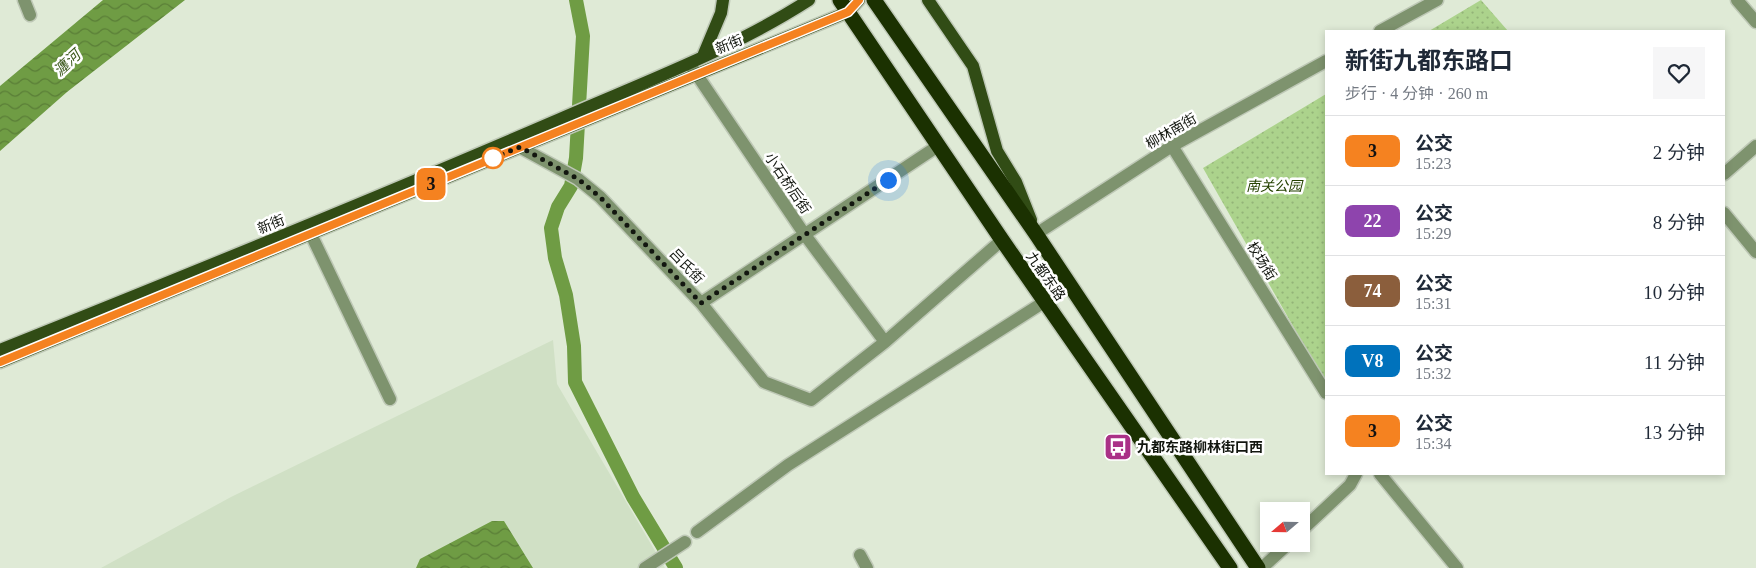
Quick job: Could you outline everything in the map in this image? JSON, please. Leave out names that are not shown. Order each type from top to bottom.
[{"type":"highway","name":"九都东路","points":[[874,0],[1036,234],[1258,568]]},
{"type":"highway","name":"九都东路","points":[[844,6],[1044,302],[1230,568]]},
{"type":"main road","points":[[703,56],[720,13],[723,0]]},
{"type":"main road","name":"新街","points":[[606,106],[703,56],[779,20],[809,0]]},
{"type":"main road","name":"新街","points":[[0,350],[309,229],[606,106],[696,74],[859,0]]},
{"type":"main road","points":[[928,0],[973,66],[997,151],[1016,182],[1036,234]]},
{"type":"main road","points":[[0,362],[309,229]]},
{"type":"street","points":[[24,0],[30,15]]},
{"type":"street","points":[[1382,30],[1437,0]]},
{"type":"street","points":[[1737,0],[1756,22]]},
{"type":"street","name":"柳林南街","points":[[1036,234],[1172,146],[1325,62]]},
{"type":"street","name":"小石桥后街","points":[[689,63],[805,235],[885,342]]},
{"type":"street","name":"吕氏街","points":[[515,144],[578,179],[600,197],[701,303],[764,382],[811,400],[885,342]]},
{"type":"street","points":[[701,303],[938,146]]},
{"type":"street","name":"校场街","points":[[1172,146],[1325,391]]},
{"type":"street","points":[[1725,173],[1756,146]]},
{"type":"street","points":[[1725,214],[1756,252]]},
{"type":"street","points":[[309,229],[390,399]]},
{"type":"street","points":[[885,342],[1002,240]]},
{"type":"street","points":[[697,532],[788,465],[1044,302]]},
{"type":"street","points":[[1310,523],[1350,485],[1355,475]]},
{"type":"street","points":[[1381,475],[1457,568]]},
{"type":"street","points":[[645,568],[685,542]]},
{"type":"street","points":[[1262,568],[1279,552]]},
{"type":"street","points":[[860,555],[868,568]]},
{"type":"shaded area","points":[[553,340],[557,384],[665,568],[101,568],[231,497]]},
{"type":"green space","points":[[1481,0],[1507,30],[1431,30]]},
{"type":"green space","name":"南关公园","points":[[1325,95],[1325,382],[1203,168]]},
{"type":"water","name":"瀍河","points":[[103,0],[185,0],[67,92],[0,151],[0,86]]},
{"type":"water","points":[[492,521],[504,521],[533,568],[416,568],[420,559]]},
{"type":"waterway","points":[[576,0],[583,36],[576,158],[571,186],[558,207],[551,228],[555,258],[566,295],[574,346],[575,382],[633,497],[676,568]]},
{"type":"bus line","name":"3","points":[[0,362],[848,12],[859,0]]},
{"type":"place","name":"九都东路柳林街口西","points":[[1118,447]]},
{"type":"route","points":[[493,158],[485,161],[520,147],[578,179],[600,197],[701,303],[888,180]]}]
